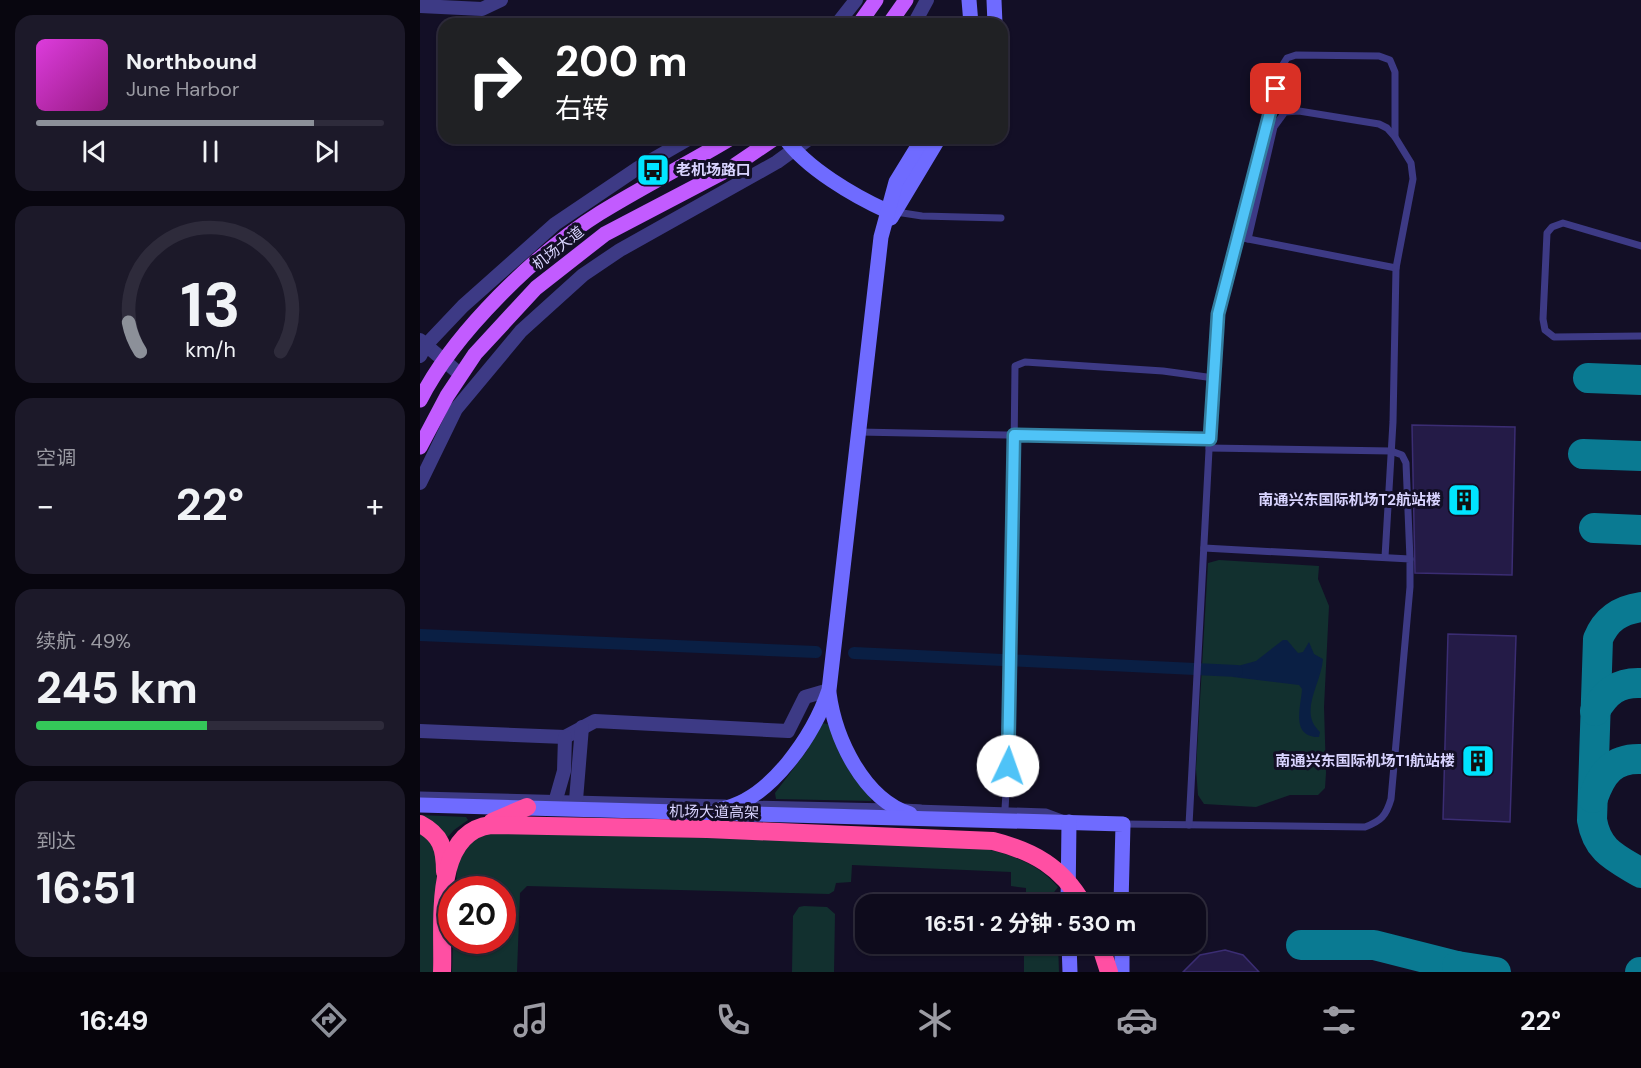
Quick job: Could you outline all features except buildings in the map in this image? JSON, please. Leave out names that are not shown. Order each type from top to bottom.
[{"type":"highway","points":[[445,873],[463,837],[482,826],[527,807]]},
{"type":"highway","name":"机场大道高架","points":[[482,826],[704,821],[993,841],[1033,854],[1050,865],[1064,876],[1068,894]]},
{"type":"highway","points":[[420,824],[433,831],[440,840],[444,854],[442,972]]},
{"type":"highway","points":[[1096,954],[1098,972]]},
{"type":"highway","points":[[1103,954],[1109,972]]},
{"type":"main road","points":[[863,18],[876,0]]},
{"type":"main road","points":[[893,18],[906,0]]},
{"type":"main road","name":"机场大道","points":[[420,400],[461,339],[522,273],[598,214],[720,144]]},
{"type":"main road","name":"机场大道","points":[[420,447],[475,354],[536,288],[605,234],[731,168],[766,144]]},
{"type":"street","points":[[420,6],[482,9],[501,0]]},
{"type":"street","points":[[842,18],[856,0]]},
{"type":"street","points":[[917,18],[927,0]]},
{"type":"street","points":[[969,0],[970,18]]},
{"type":"street","points":[[994,0],[995,18]]},
{"type":"street","points":[[461,375],[422,347],[463,306],[555,224],[638,168],[680,144]]},
{"type":"street","points":[[420,483],[456,409],[521,330],[583,275],[789,144],[859,198],[891,211]]},
{"type":"street","points":[[704,821],[740,804],[758,792],[795,754],[822,709],[829,690],[881,237],[891,211],[896,182],[919,144]]},
{"type":"street","points":[[891,211],[935,144]]},
{"type":"street","points":[[420,731],[565,737],[595,721],[788,731],[805,697],[829,690]]},
{"type":"street","points":[[829,690],[832,714],[850,756],[881,799],[894,808],[922,813],[1123,824],[1121,894]]},
{"type":"street","points":[[576,800],[582,727]]},
{"type":"street","points":[[556,799],[564,771],[565,737]]},
{"type":"street","points":[[420,805],[601,810],[704,821],[875,817],[922,813]]},
{"type":"street","points":[[1069,822],[1070,894]]},
{"type":"street","points":[[1069,954],[1070,972]]},
{"type":"street","points":[[1122,954],[1122,972]]},
{"type":"lane","points":[[1190,825],[1218,314],[1282,66],[1287,58],[1296,55],[1379,56],[1390,60],[1395,72],[1395,137]]},
{"type":"lane","points":[[1248,239],[1274,127],[1285,112],[1299,111],[1379,124],[1387,128],[1395,137],[1411,164],[1413,179],[1396,268],[1391,451],[1385,557]]},
{"type":"lane","points":[[891,211],[922,216],[1001,218]]},
{"type":"lane","points":[[1641,246],[1563,223],[1552,227],[1547,233],[1543,318],[1545,330],[1554,337],[1641,336]]},
{"type":"lane","points":[[1238,237],[1396,268]]},
{"type":"lane","points":[[1005,809],[1011,687],[1015,370],[1020,363],[1162,371],[1214,378]]},
{"type":"lane","points":[[859,432],[1210,439]]},
{"type":"lane","points":[[1123,824],[1365,827],[1380,821],[1387,813],[1394,775],[1410,587],[1406,463],[1402,455],[1391,451],[1209,448]]},
{"type":"lane","points":[[1204,548],[1410,559]]},
{"type":"lane","points":[[420,795],[894,808]]},
{"type":"lane","points":[[875,817],[894,808]]},
{"type":"lane","points":[[922,813],[1005,809],[1047,812],[1069,822]]},
{"type":"green space","points":[[1219,560],[1319,566],[1318,579],[1329,606],[1324,707],[1326,773],[1325,788],[1318,795],[1290,795],[1256,807],[1204,804],[1198,795],[1196,769],[1208,563]]},
{"type":"green space","points":[[822,723],[828,724],[839,747],[872,799],[871,801],[776,799],[775,793],[806,752]]},
{"type":"green space","points":[[420,815],[466,817],[468,820],[446,839]]},
{"type":"green space","points":[[420,831],[435,847],[437,866],[433,972],[420,972]]},
{"type":"green space","points":[[478,831],[972,846],[996,851],[1030,864],[1050,878],[1058,887],[1053,894],[1026,894],[1026,888],[1011,886],[1011,872],[852,865],[851,882],[836,883],[834,891],[829,894],[527,886],[520,893],[517,972],[452,972],[453,954],[516,954],[516,876],[457,876],[457,864]]},
{"type":"green space","points":[[799,907],[827,907],[835,914],[834,972],[792,972],[793,916]]},
{"type":"green space","points":[[1024,954],[1058,954],[1059,972],[1024,972]]},
{"type":"water","points":[[1283,640],[1287,640],[1298,653],[1303,652],[1309,642],[1314,654],[1323,659],[1311,707],[1311,716],[1320,732],[1319,737],[1310,736],[1301,727],[1299,712],[1302,689],[1299,685],[1233,677],[1234,667],[1256,661]]},
{"type":"waterway","points":[[420,635],[816,652]]},
{"type":"waterway","points":[[854,653],[1237,671]]},
{"type":"taxiway","points":[[1588,378],[1641,380]]},
{"type":"taxiway","points":[[1583,454],[1641,456]]},
{"type":"taxiway","points":[[1594,528],[1641,530]]},
{"type":"taxiway","points":[[1641,607],[1620,613],[1605,626],[1598,639],[1592,820],[1598,839],[1603,846],[1616,858],[1641,873]]},
{"type":"taxiway","points":[[1595,711],[1604,698],[1619,686],[1641,683]]},
{"type":"taxiway","points":[[1593,798],[1600,781],[1616,764],[1631,759],[1641,759]]},
{"type":"taxiway","points":[[1301,945],[1374,945],[1457,966],[1466,972]]},
{"type":"taxiway","points":[[1457,966],[1496,972]]},
{"type":"place","name":"老机场路口","points":[[653,170]]},
{"type":"place","name":"南通兴东国际机场T2航站楼","points":[[1464,500]]},
{"type":"place","name":"南通兴东国际机场T1航站楼","points":[[1478,761]]},
{"type":"route","points":[[1008,766],[1011,711],[1011,534],[1014,435],[1210,439],[1218,314],[1276,89]]}]
